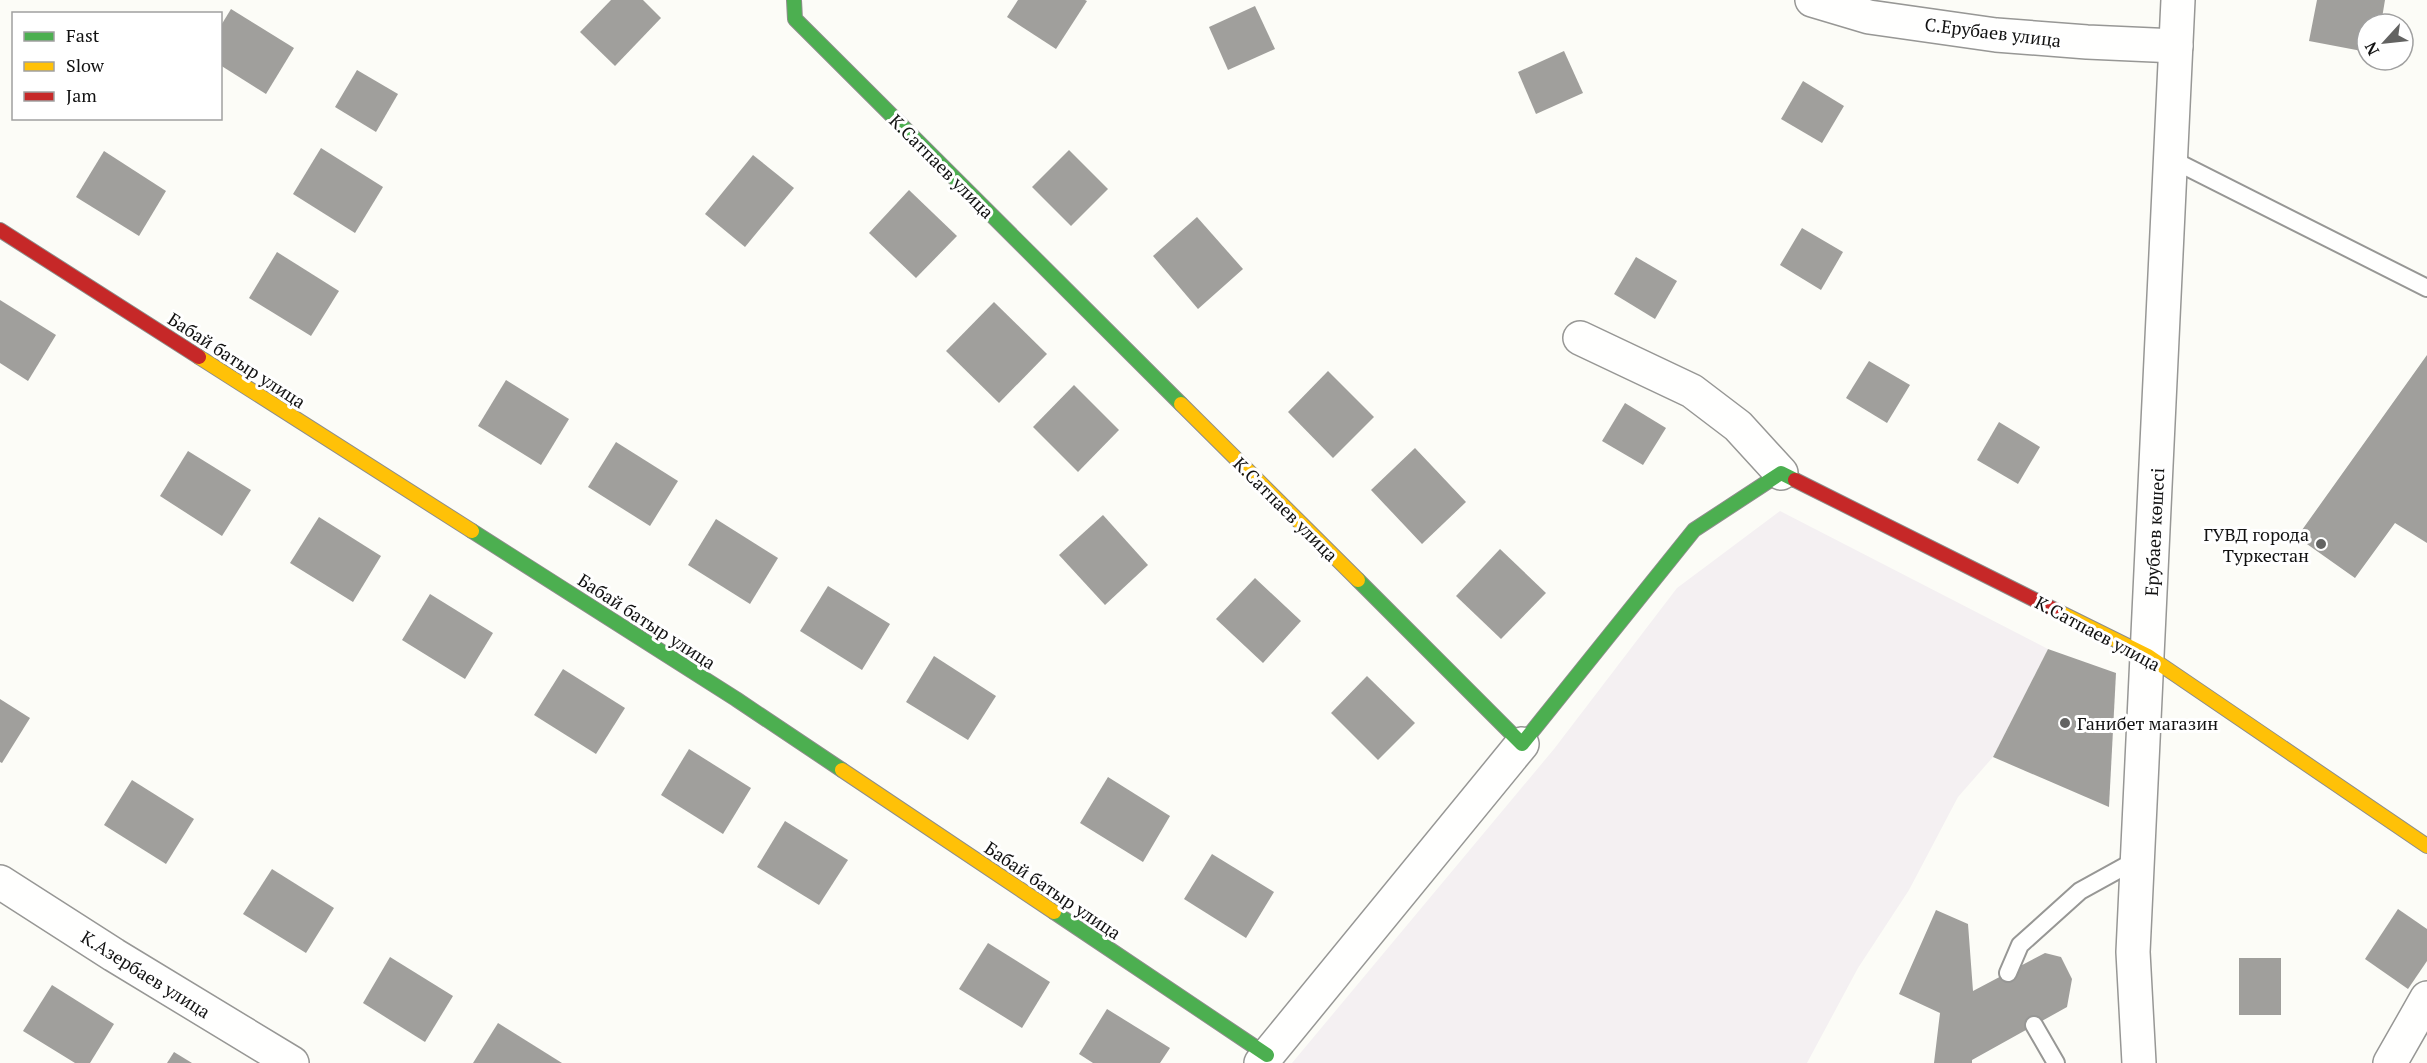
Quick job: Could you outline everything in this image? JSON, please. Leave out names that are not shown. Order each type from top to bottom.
[{"type":"street","name":"К.Сатпаев улица","points":[[794,0],[795,19],[1522,744]]},
{"type":"street","name":"С.Ерубаев улица","points":[[1812,0],[1869,16],[1996,35],[2176,46]]},
{"type":"street","name":"Ерубаев көшесі","points":[[2139,1063],[2133,952],[2178,0]]},
{"type":"street","name":"Бабай батыр улица","points":[[0,230],[736,699],[1264,1059]]},
{"type":"street","name":"К.Сатпаев улица","points":[[1580,338],[1692,391],[1738,426],[1781,473],[2148,656],[2427,846]]},
{"type":"street","points":[[1264,1059],[1694,530],[1781,473]]},
{"type":"street","name":"К.Азербаев улица","points":[[0,882],[114,955],[292,1063]]},
{"type":"street","points":[[2390,1063],[2427,998]]},
{"type":"lane","points":[[2171,159],[2427,288]]},
{"type":"lane","points":[[2008,973],[2020,945],[2080,891],[2138,859]]},
{"type":"lane","points":[[2034,1025],[2056,1063]]},
{"type":"shaded area","points":[[1780,511],[2048,649],[1993,757],[1958,797],[1909,890],[1858,968],[1807,1063],[1292,1063],[1554,749],[1677,588]]},
{"type":"building","points":[[611,0],[643,0],[661,18],[615,66],[580,32]]},
{"type":"building","points":[[1018,0],[1087,1],[1056,49],[1007,17]]},
{"type":"building","points":[[2317,0],[2385,0],[2383,12],[2355,12],[2355,50],[2309,41]]},
{"type":"building","points":[[1255,6],[1275,49],[1228,70],[1209,27]]},
{"type":"building","points":[[231,9],[294,48],[266,94],[222,66],[222,24]]},
{"type":"building","points":[[1564,51],[1583,93],[1536,114],[1518,72]]},
{"type":"building","points":[[357,70],[398,94],[376,132],[335,107]]},
{"type":"building","points":[[1803,81],[1844,106],[1822,143],[1781,119]]},
{"type":"building","points":[[321,148],[383,187],[355,233],[293,194]]},
{"type":"building","points":[[1069,150],[1108,189],[1071,226],[1032,187]]},
{"type":"building","points":[[104,151],[166,191],[139,236],[76,197]]},
{"type":"building","points":[[753,155],[794,188],[745,247],[705,214]]},
{"type":"building","points":[[909,190],[957,236],[916,278],[869,233]]},
{"type":"building","points":[[1197,217],[1243,269],[1198,309],[1153,256]]},
{"type":"building","points":[[1802,228],[1843,252],[1821,290],[1780,265]]},
{"type":"building","points":[[277,252],[339,291],[311,336],[249,298]]},
{"type":"building","points":[[1636,257],[1677,281],[1655,319],[1614,294]]},
{"type":"building","points":[[0,300],[56,335],[28,381],[0,363]]},
{"type":"building","points":[[994,302],[1047,354],[999,403],[946,351]]},
{"type":"building","name":"ГУВД города Туркестан","points":[[2427,355],[2427,543],[2395,523],[2355,578],[2297,537]]},
{"type":"building","points":[[1869,361],[1910,385],[1887,423],[1846,398]]},
{"type":"building","points":[[1328,371],[1374,417],[1333,458],[1288,412]]},
{"type":"building","points":[[506,380],[569,419],[541,465],[478,426]]},
{"type":"building","points":[[1074,385],[1119,430],[1078,472],[1033,427]]},
{"type":"building","points":[[1625,403],[1666,428],[1643,465],[1602,441]]},
{"type":"building","points":[[1999,422],[2040,447],[2018,484],[1977,460]]},
{"type":"building","points":[[616,442],[678,481],[650,526],[588,487]]},
{"type":"building","points":[[1415,448],[1466,502],[1422,544],[1371,490]]},
{"type":"building","points":[[188,451],[251,490],[222,536],[160,496]]},
{"type":"building","points":[[1103,515],[1148,565],[1105,605],[1059,555]]},
{"type":"building","points":[[319,517],[381,556],[353,602],[290,563]]},
{"type":"building","points":[[716,519],[778,558],[750,604],[688,565]]},
{"type":"building","points":[[1500,549],[1546,593],[1501,639],[1456,596]]},
{"type":"building","points":[[1255,578],[1301,621],[1263,663],[1216,619]]},
{"type":"building","points":[[828,586],[890,624],[862,670],[800,631]]},
{"type":"building","points":[[430,594],[493,633],[465,679],[402,640]]},
{"type":"building","points":[[2048,649],[2116,673],[2109,807],[1993,757]]},
{"type":"building","points":[[934,656],[996,696],[968,740],[906,702]]},
{"type":"building","points":[[563,669],[625,708],[596,754],[534,715]]},
{"type":"building","points":[[1367,676],[1415,723],[1378,760],[1331,713]]},
{"type":"building","points":[[0,699],[30,718],[2,763],[0,762]]},
{"type":"building","points":[[689,749],[751,788],[723,834],[661,795]]},
{"type":"building","points":[[1108,777],[1170,816],[1143,862],[1080,823]]},
{"type":"building","points":[[132,780],[194,819],[166,864],[104,825]]},
{"type":"building","points":[[785,821],[848,860],[819,905],[757,867]]},
{"type":"building","points":[[1212,854],[1274,892],[1246,938],[1184,899]]},
{"type":"building","points":[[272,869],[334,908],[306,953],[243,914]]},
{"type":"building","points":[[2398,909],[2427,929],[2427,961],[2408,989],[2365,959]]},
{"type":"building","points":[[1936,910],[1968,924],[1973,991],[2045,953],[2061,957],[2072,979],[2067,1007],[1972,1060],[1972,1063],[1934,1063],[1940,1013],[1899,994]]},
{"type":"building","points":[[988,943],[1050,982],[1022,1028],[959,989]]},
{"type":"building","points":[[390,957],[453,996],[425,1042],[363,1003]]},
{"type":"building","points":[[2239,958],[2281,958],[2281,1015],[2239,1015]]},
{"type":"building","points":[[52,985],[114,1024],[90,1063],[75,1063],[23,1031]]},
{"type":"building","points":[[1107,1009],[1170,1048],[1160,1063],[1093,1063],[1079,1054]]},
{"type":"building","points":[[498,1023],[562,1063],[473,1063]]},
{"type":"building","points":[[174,1052],[192,1063],[167,1063]]},
{"type":"traffic: fast","points":[[794,0],[795,19],[1181,404]]},
{"type":"traffic: fast","points":[[1358,580],[1522,744],[1694,530],[1781,473],[1795,480]]},
{"type":"traffic: fast","points":[[472,531],[736,699],[842,770]]},
{"type":"traffic: fast","points":[[1054,912],[1267,1055]]},
{"type":"traffic: slow","points":[[199,357],[472,531]]},
{"type":"traffic: slow","points":[[1181,404],[1358,580]]},
{"type":"traffic: slow","points":[[2057,611],[2148,656],[2427,846]]},
{"type":"traffic: slow","points":[[842,770],[1054,912]]},
{"type":"traffic: jam","points":[[0,230],[199,357]]},
{"type":"traffic: jam","points":[[1795,480],[2057,611]]},
{"type":"place","name":"ГУВД города Туркестан","points":[[2321,544]]},
{"type":"place","name":"Ганибет магазин","points":[[2065,723]]}]
